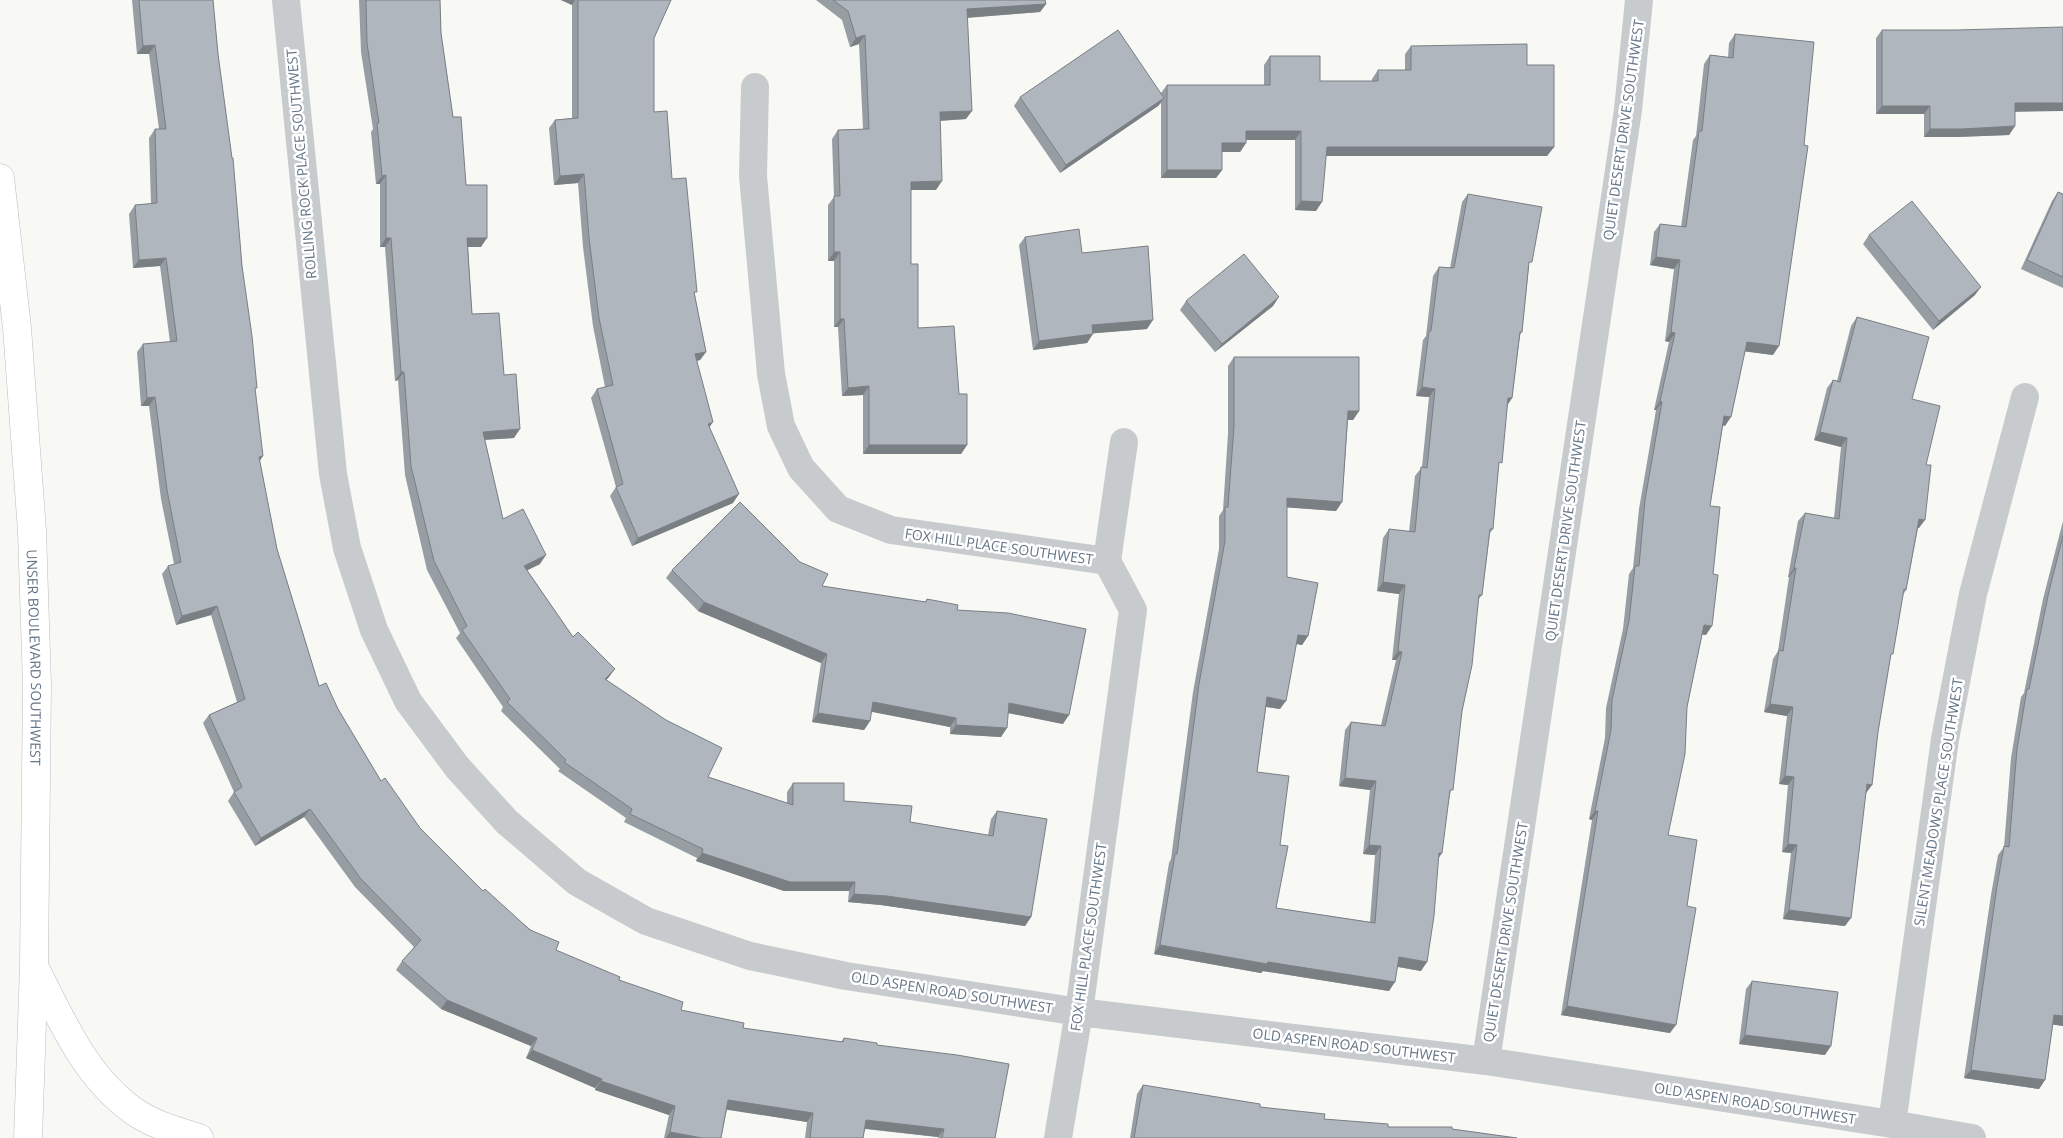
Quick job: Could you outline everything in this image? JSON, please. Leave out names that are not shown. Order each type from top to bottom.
[{"type":"main road","name":"UNSER BOULEVARD SOUTHWEST","points":[[0,178],[17,328],[32,532],[37,685],[34,966],[28,1138]]},
{"type":"main road","points":[[34,966],[84,1060],[106,1088],[136,1112],[170,1129],[199,1138]]},
{"type":"street","name":"ROLLING ROCK PLACE SOUTHWEST","points":[[286,0],[317,328]]},
{"type":"street","name":"QUIET DESERT DRIVE SOUTHWEST","points":[[1486,1061],[1628,110],[1639,0]]},
{"type":"street","name":"FOX HILL PLACE SOUTHWEST","points":[[755,88],[753,176],[771,374],[781,426],[801,468],[838,509],[891,530],[1107,561],[1134,610],[1079,1012],[1058,1138]]},
{"type":"street","name":"OLD ASPEN ROAD SOUTHWEST","points":[[317,328],[335,483],[347,548],[374,630],[408,701],[457,767],[507,822],[577,882],[646,921],[740,952],[846,976],[1079,1012],[1486,1061],[1972,1138]]},
{"type":"street","name":"SILENT MEADOWS PLACE SOUTHWEST","points":[[1892,1124],[1945,739],[1973,594],[2025,397]]},
{"type":"street","points":[[1107,561],[1124,442]]},
{"type":"building","points":[[139,0],[213,0],[218,54],[233,158],[242,266],[252,336],[257,388],[255,388],[263,456],[259,457],[277,549],[319,686],[326,683],[338,709],[381,781],[385,778],[420,828],[483,891],[485,889],[530,930],[559,942],[556,950],[620,977],[619,980],[683,1002],[681,1010],[744,1023],[743,1028],[843,1042],[844,1038],[877,1043],[877,1045],[1009,1064],[995,1138],[942,1138],[944,1129],[866,1120],[863,1138],[810,1138],[813,1113],[728,1100],[721,1138],[702,1138],[670,1132],[675,1106],[601,1081],[602,1079],[532,1050],[537,1038],[447,1000],[402,961],[421,940],[361,879],[310,809],[261,838],[234,792],[242,787],[209,715],[245,699],[217,606],[182,616],[168,566],[181,562],[167,490],[155,397],[147,398],[143,344],[177,341],[166,258],[139,260],[135,205],[157,203],[155,129],[166,129],[155,45],[143,46]]},
{"type":"building","points":[[366,0],[440,0],[441,33],[453,117],[461,117],[466,185],[487,185],[487,238],[467,238],[472,314],[499,313],[504,375],[516,374],[520,429],[483,432],[503,519],[523,509],[546,555],[524,566],[573,637],[578,632],[615,669],[605,679],[666,720],[722,748],[708,777],[793,805],[793,783],[844,783],[844,801],[912,806],[910,822],[993,836],[997,811],[1047,819],[1031,917],[887,896],[854,894],[855,882],[790,882],[702,853],[703,849],[630,814],[632,809],[564,762],[566,760],[507,702],[510,699],[462,630],[467,626],[434,561],[411,466],[404,372],[401,372],[391,238],[386,238],[386,175],[382,176],[377,123],[379,123],[367,43]]},
{"type":"building","points":[[578,0],[671,0],[654,38],[654,112],[667,111],[672,179],[686,178],[697,292],[694,292],[706,352],[695,354],[713,422],[708,424],[739,494],[638,538],[616,487],[623,484],[597,389],[613,385],[599,318],[589,238],[584,174],[560,176],[555,120],[578,118]]},
{"type":"building","points":[[833,0],[1045,0],[1046,4],[967,9],[972,111],[940,112],[942,181],[911,182],[911,264],[918,264],[918,328],[954,326],[959,394],[967,394],[967,445],[869,445],[869,386],[848,388],[844,319],[840,319],[840,252],[834,252],[834,196],[840,196],[838,130],[869,129],[865,35],[856,38],[848,11]]},
{"type":"building","points":[[2063,27],[2063,103],[2015,103],[2015,126],[1930,129],[1930,106],[1882,106],[1882,30]]},
{"type":"building","points":[[1118,30],[1164,98],[1066,165],[1020,97]]},
{"type":"building","points":[[1735,34],[1814,42],[1804,145],[1808,146],[1779,346],[1747,342],[1731,417],[1724,416],[1710,506],[1720,507],[1713,574],[1718,575],[1712,626],[1704,625],[1687,707],[1685,754],[1668,835],[1697,840],[1687,906],[1696,908],[1676,1025],[1567,1006],[1598,811],[1595,811],[1611,730],[1612,700],[1629,621],[1635,566],[1639,566],[1645,500],[1662,402],[1660,401],[1675,333],[1671,332],[1680,260],[1656,257],[1660,224],[1686,227],[1699,131],[1702,131],[1710,55],[1733,58]]},
{"type":"building","points":[[1527,44],[1527,65],[1554,65],[1554,147],[1327,147],[1322,202],[1301,201],[1301,131],[1246,131],[1246,143],[1222,143],[1222,170],[1167,170],[1167,85],[1270,85],[1270,56],[1320,56],[1320,81],[1378,81],[1378,70],[1411,70],[1411,46]]},
{"type":"building","points":[[2058,192],[2063,194],[2063,277],[2027,260]]},
{"type":"building","points":[[1468,194],[1542,207],[1532,262],[1529,262],[1522,332],[1520,332],[1512,398],[1508,398],[1502,463],[1499,462],[1493,529],[1490,529],[1482,595],[1479,595],[1472,665],[1462,711],[1453,790],[1450,790],[1442,853],[1439,853],[1434,916],[1427,962],[1399,957],[1395,982],[1268,962],[1267,964],[1160,945],[1175,854],[1177,854],[1199,684],[1225,541],[1225,507],[1228,507],[1234,426],[1234,357],[1359,357],[1359,411],[1348,411],[1342,502],[1287,498],[1287,577],[1318,583],[1308,636],[1298,635],[1286,701],[1267,697],[1257,772],[1289,776],[1280,845],[1288,846],[1276,908],[1375,923],[1381,846],[1369,845],[1376,781],[1345,778],[1351,722],[1385,726],[1402,652],[1398,651],[1405,585],[1383,582],[1389,529],[1415,532],[1421,467],[1427,468],[1435,389],[1422,387],[1439,267],[1454,268]]},
{"type":"building","points":[[1912,201],[1981,287],[1939,321],[1869,235]]},
{"type":"building","points":[[1079,229],[1082,253],[1148,246],[1153,320],[1092,325],[1093,334],[1039,341],[1025,237]]},
{"type":"building","points":[[1244,254],[1279,297],[1222,344],[1186,301]]},
{"type":"building","points":[[1857,317],[1929,337],[1912,399],[1940,406],[1926,465],[1931,465],[1925,520],[1919,519],[1893,654],[1891,654],[1878,732],[1872,785],[1867,784],[1851,918],[1789,910],[1797,845],[1788,844],[1794,777],[1785,776],[1793,707],[1770,704],[1779,650],[1783,651],[1796,568],[1794,568],[1805,513],[1839,519],[1847,438],[1820,432],[1833,380],[1840,382]]},
{"type":"building","points":[[740,502],[800,562],[828,574],[822,586],[926,602],[927,599],[958,605],[957,610],[1008,613],[1086,629],[1069,715],[1009,703],[1007,728],[956,725],[956,718],[873,702],[870,721],[818,713],[827,654],[704,602],[672,570]]},
{"type":"building","points":[[2063,536],[2063,1016],[2054,1015],[2045,1080],[1971,1070],[1997,886],[2004,846],[2009,847],[2017,749],[2027,689],[2029,689],[2049,591]]},
{"type":"building","points":[[1752,981],[1838,992],[1831,1046],[1745,1035]]},
{"type":"building","points":[[1143,1085],[1260,1104],[1260,1107],[1325,1114],[1324,1119],[1388,1124],[1388,1127],[1452,1127],[1452,1129],[1517,1138],[1134,1138]]}]
